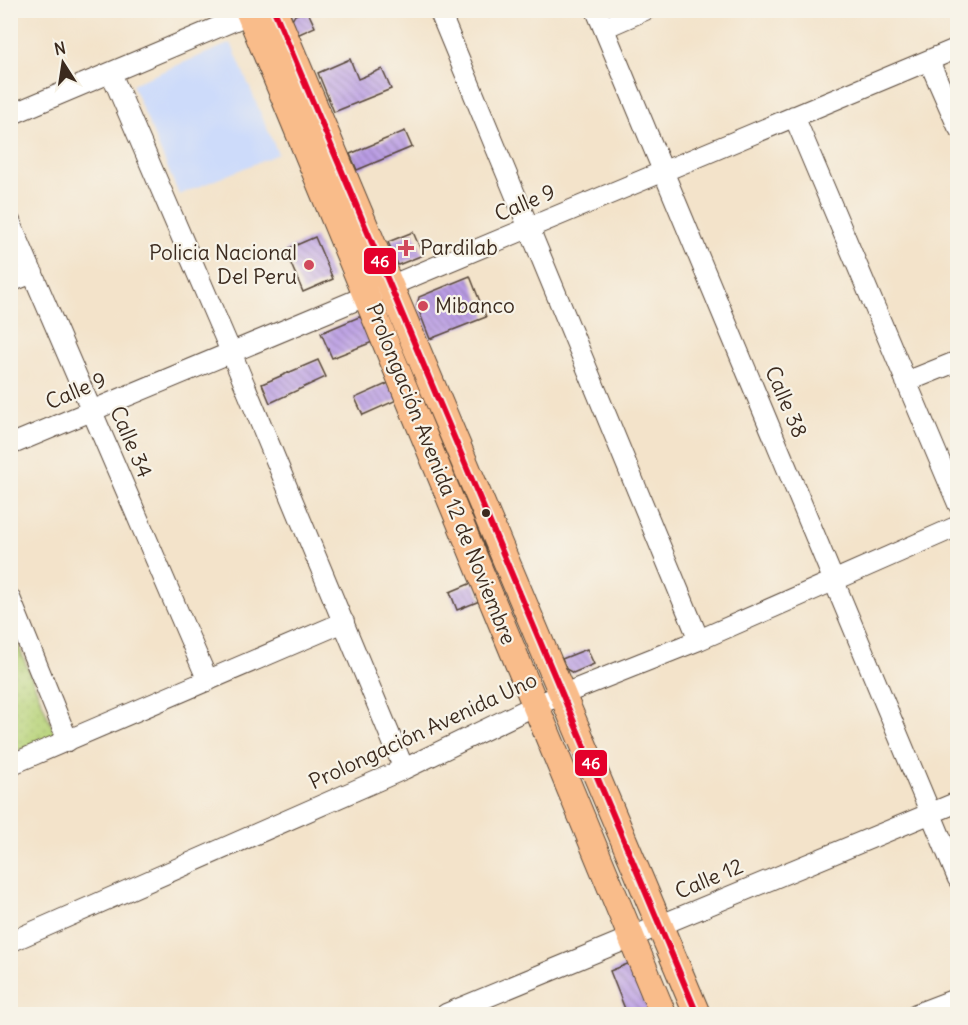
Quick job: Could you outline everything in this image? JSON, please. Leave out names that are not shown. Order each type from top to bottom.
[{"type":"main road","name":"Prolongación Avenida 12 de Noviembre","points":[[258,11],[378,291],[560,695],[697,1014]]},
{"type":"main road","name":"Prolongación Avenida 12 de Noviembre","points":[[378,291],[536,705],[663,1014]]},
{"type":"street","points":[[438,10],[699,640]]},
{"type":"street","points":[[600,19],[645,10]]},
{"type":"street","points":[[10,116],[258,11]]},
{"type":"street","name":"Calle 38","points":[[600,19],[932,813],[957,879]]},
{"type":"street","name":"Calle 9","points":[[10,445],[957,48]]},
{"type":"street","points":[[929,61],[957,126]]},
{"type":"street","points":[[111,73],[231,352],[404,769]]},
{"type":"street","points":[[794,117],[957,504]]},
{"type":"street","name":"Calle 34","points":[[10,221],[208,681]]},
{"type":"street","points":[[10,282],[33,273]]},
{"type":"street","points":[[906,382],[957,361]]},
{"type":"street","name":"Prolongación Avenida Uno","points":[[10,942],[404,769],[536,705],[699,640],[957,526]]},
{"type":"street","points":[[10,598],[68,741]]},
{"type":"street","points":[[10,765],[344,622]]},
{"type":"street","name":"Calle 12","points":[[446,1014],[957,802]]},
{"type":"street","points":[[916,1014],[957,998]]},
{"type":"shaded area","points":[[231,43],[278,154],[179,195],[132,84]]},
{"type":"green space","points":[[10,626],[56,736],[10,754]]},
{"type":"building","points":[[307,10],[315,27],[297,35],[291,22],[295,15]]},
{"type":"building","points":[[350,59],[358,79],[382,69],[391,89],[334,112],[318,73]]},
{"type":"building","points":[[405,131],[412,147],[357,170],[350,154]]},
{"type":"building","name":"Pardilab","points":[[413,232],[423,255],[398,265],[388,242]]},
{"type":"building","name":"Policia Nacional Del Peru","points":[[315,237],[333,279],[303,292],[285,250]]},
{"type":"building","points":[[470,276],[486,317],[430,339],[417,306],[419,297]]},
{"type":"building","points":[[359,317],[366,320],[375,341],[332,358],[321,333]]},
{"type":"building","points":[[318,360],[326,377],[270,403],[262,384]]},
{"type":"building","points":[[391,382],[399,399],[363,415],[355,398]]},
{"type":"building","points":[[474,582],[482,600],[457,610],[450,592]]},
{"type":"building","points":[[587,649],[594,664],[573,673],[566,669],[562,659]]},
{"type":"building","points":[[630,963],[651,1014],[627,1014],[610,971]]},
{"type":"transit line","name":"46","points":[[274,10],[697,1014]]},
{"type":"place","name":"Pardilab","points":[[406,248]]},
{"type":"place","name":"Policia Nacional Del Peru","points":[[309,265]]},
{"type":"place","name":"Mibanco","points":[[423,306]]}]
